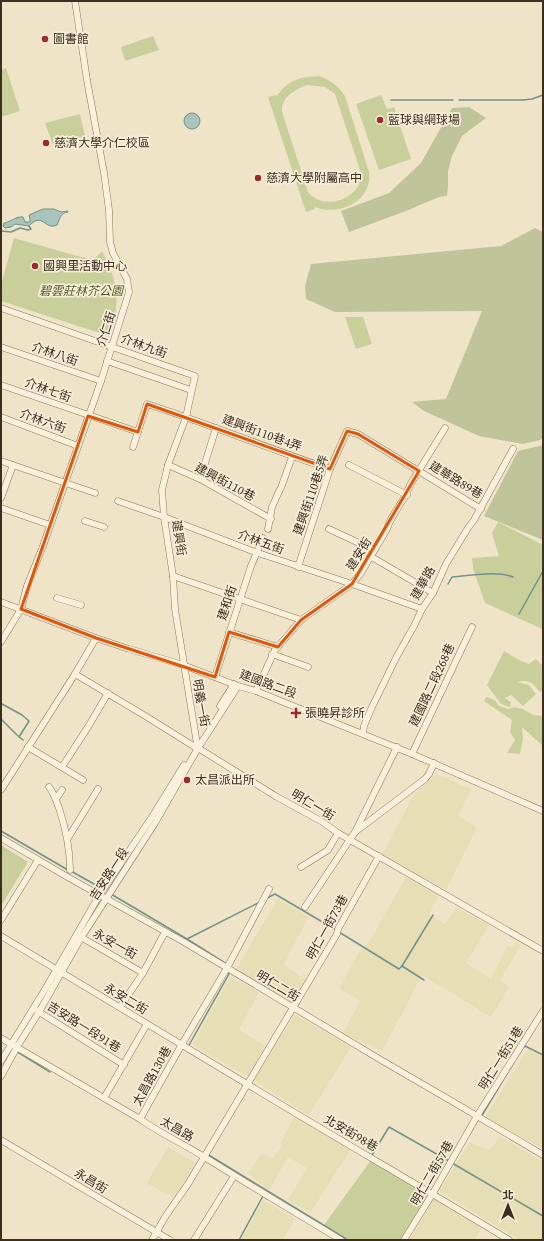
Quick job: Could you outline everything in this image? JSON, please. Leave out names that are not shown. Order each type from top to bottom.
[{"type":"street","name":"介仁街","points":[[1,642],[21,609],[27,586],[43,546],[101,381],[129,292],[127,279],[113,253],[110,242],[109,210],[104,173],[87,80],[75,1]]},
{"type":"street","name":"介林九街","points":[[1,308],[195,376],[186,417]]},
{"type":"street","name":"介林八街","points":[[1,347],[101,381]]},
{"type":"street","points":[[107,361],[191,390]]},
{"type":"street","name":"介林七街","points":[[1,385],[138,432]]},
{"type":"street","name":"建興街110巷4弄","points":[[138,432],[147,404],[330,469]]},
{"type":"street","name":"介林六街","points":[[1,417],[78,446]]},
{"type":"street","name":"建興街","points":[[183,666],[175,609],[173,576],[164,517],[162,490],[168,465],[186,417]]},
{"type":"street","points":[[200,479],[216,428]]},
{"type":"street","name":"建安街","points":[[256,691],[272,654],[301,620],[352,584],[361,573],[389,523],[407,495],[410,485],[445,428]]},
{"type":"street","name":"建興街110巷5弄","points":[[298,567],[330,469],[347,431],[358,434],[419,471]]},
{"type":"street","points":[[133,447],[138,432]]},
{"type":"street","name":"建華路","points":[[363,733],[364,726],[372,707],[397,656],[432,593],[446,564],[481,509],[513,449]]},
{"type":"street","points":[[268,529],[272,507],[282,485],[292,456]]},
{"type":"street","points":[[1,461],[96,493]]},
{"type":"street","points":[[1,498],[3,484],[12,465]]},
{"type":"street","name":"建興街110巷","points":[[168,465],[200,479],[271,519]]},
{"type":"street","points":[[349,465],[407,495]]},
{"type":"street","name":"建華路89巷","points":[[419,471],[481,509]]},
{"type":"street","name":"介林五街","points":[[118,501],[257,553],[422,609]]},
{"type":"street","points":[[1,508],[50,525]]},
{"type":"street","points":[[85,521],[104,527]]},
{"type":"street","points":[[329,529],[374,550]]},
{"type":"street","name":"建和街","points":[[215,677],[251,566],[263,538]]},
{"type":"street","points":[[370,556],[432,593]]},
{"type":"street","points":[[173,576],[301,620]]},
{"type":"street","points":[[57,598],[81,605]]},
{"type":"street","name":"建國路二段","points":[[1,602],[96,638],[256,691],[397,747],[543,811]]},
{"type":"street","name":"建國路二段268巷","points":[[412,754],[472,627]]},
{"type":"street","points":[[229,632],[278,647]]},
{"type":"street","points":[[1,790],[75,674],[96,638]]},
{"type":"street","points":[[272,654],[308,667]]},
{"type":"street","name":"明義一街","points":[[183,666],[197,747]]},
{"type":"street","name":"明仁一街","points":[[75,674],[277,797],[321,821],[338,833],[543,951]]},
{"type":"street","name":"吉安路一段","points":[[1,1076],[39,1012],[100,894],[150,820],[236,685]]},
{"type":"street","points":[[62,767],[108,693]]},
{"type":"street","points":[[28,747],[83,780]]},
{"type":"street","name":"吉安路一段","points":[[79,936],[155,823],[197,747]]},
{"type":"street","points":[[305,907],[355,832],[397,747]]},
{"type":"street","points":[[355,832],[425,779],[434,764]]},
{"type":"street","points":[[49,787],[56,799],[68,838],[70,870]]},
{"type":"street","points":[[56,799],[62,790]]},
{"type":"street","points":[[68,838],[98,790]]},
{"type":"street","points":[[301,867],[328,850],[338,833]]},
{"type":"street","name":"明仁二街","points":[[1,838],[184,942],[543,1155]]},
{"type":"street","name":"明仁一街73巷","points":[[152,1240],[165,1217],[188,1184],[337,934],[338,929],[379,856]]},
{"type":"street","points":[[1,920],[38,860]]},
{"type":"street","name":"太昌路130巷","points":[[140,1119],[227,968],[269,890]]},
{"type":"street","points":[[120,1007],[143,973],[165,932]]},
{"type":"street","name":"永安二街","points":[[1,936],[182,1044]]},
{"type":"street","name":"永安一街","points":[[79,936],[143,973]]},
{"type":"street","name":"吉安路一段","points":[[1,1061],[11,1043],[59,972]]},
{"type":"street","name":"吉安路一段91巷","points":[[34,1008],[124,1065]]},
{"type":"street","name":"明仁一街51巷","points":[[477,1116],[543,1011]]},
{"type":"street","points":[[104,1098],[147,1024]]},
{"type":"street","name":"太昌路","points":[[1,1038],[204,1157],[341,1240]]},
{"type":"street","name":"北安街98巷","points":[[182,1044],[247,1084],[433,1193],[509,1240]]},
{"type":"street","name":"明仁二街57巷","points":[[404,1240],[477,1116]]},
{"type":"street","name":"永昌街","points":[[1,1140],[170,1240]]},
{"type":"street","points":[[194,1240],[234,1176]]},
{"type":"highlighted area","points":[[147,404],[330,469],[347,431],[358,434],[419,471],[352,584],[301,620],[278,647],[229,632],[215,677],[96,638],[21,609],[88,416],[138,432]]},
{"type":"shaded area","points":[[436,774],[471,789],[458,816],[477,828],[446,890],[382,855],[414,795]]},
{"type":"shaded area","points":[[406,877],[439,895],[429,915],[445,924],[457,908],[489,925],[466,963],[491,979],[507,946],[512,948],[516,942],[521,945],[500,980],[509,987],[491,1017],[422,975],[382,1051],[343,1033],[360,1001],[339,988],[358,954],[371,939]]},
{"type":"shaded area","points":[[278,899],[309,917],[283,964],[306,980],[293,1003],[236,969]]},
{"type":"shaded area","points":[[230,977],[259,992],[239,1030],[265,1046],[249,1077],[192,1045]]},
{"type":"shaded area","points":[[295,1015],[351,1047],[309,1115],[254,1080]]},
{"type":"shaded area","points":[[528,1049],[543,1058],[543,1149],[485,1117]]},
{"type":"shaded area","points":[[295,1115],[351,1149],[310,1213],[288,1200],[307,1168],[288,1157],[269,1190],[248,1174],[262,1153],[273,1158],[283,1145],[280,1144]]},
{"type":"shaded area","points":[[500,1136],[543,1162],[543,1240],[520,1240],[439,1191],[470,1142],[490,1150]]},
{"type":"shaded area","points":[[168,1147],[196,1163],[175,1199],[147,1183]]},
{"type":"shaded area","points":[[434,1198],[482,1227],[475,1240],[410,1240]]},
{"type":"shaded area","points":[[263,1200],[295,1219],[283,1240],[241,1240]]},
{"type":"green space","points":[[153,36],[159,50],[125,61],[121,47]]},
{"type":"green space","points":[[6,68],[20,111],[1,117],[1,70]]},
{"type":"green space","points":[[319,76],[330,81],[340,89],[345,96],[369,172],[369,179],[362,197],[348,206],[331,210],[314,207],[315,209],[306,212],[268,97],[277,96],[286,86],[295,80]],"holes":[[[307,85],[325,87],[335,94],[361,173],[360,182],[355,190],[349,196],[332,202],[315,198],[308,192],[282,109],[285,100],[292,92]]]},
{"type":"green space","points":[[381,95],[387,109],[394,107],[411,159],[379,170],[356,104]]},
{"type":"green space","points":[[469,107],[486,118],[462,136],[452,156],[448,171],[447,196],[439,197],[349,232],[341,211],[389,193],[421,163],[452,108]]},
{"type":"green space","points":[[80,114],[85,136],[53,145],[45,123]]},
{"type":"green space","points":[[535,228],[543,232],[543,438],[540,440],[523,444],[479,436],[424,411],[412,402],[446,399],[482,311],[335,312],[306,299],[305,286],[311,264],[501,246]]},
{"type":"green space","name":"碧雲莊林芥公園","points":[[14,238],[81,257],[94,259],[102,251],[111,271],[117,300],[109,336],[1,301],[1,285]]},
{"type":"green space","points":[[345,317],[363,317],[372,344],[356,349]]},
{"type":"green space","points":[[543,445],[543,540],[484,516],[518,451]]},
{"type":"green space","points":[[498,522],[543,545],[543,630],[485,603],[473,568],[472,558],[499,556],[492,533]]},
{"type":"green space","points":[[504,651],[529,664],[536,659],[543,666],[543,689],[540,692],[528,681],[517,682],[529,685],[536,694],[523,706],[511,695],[505,698],[511,702],[510,707],[501,704],[487,685]]},
{"type":"green space","points":[[486,697],[495,700],[499,706],[508,709],[514,707],[523,709],[533,715],[543,716],[543,746],[522,727],[523,739],[520,754],[507,753],[515,740],[510,732],[512,720],[484,701]]},
{"type":"green space","points":[[1,845],[28,862],[1,906]]},
{"type":"green space","points":[[371,1160],[430,1196],[404,1240],[350,1240],[324,1225]]},
{"type":"water","points":[[192,113],[199,118],[200,121],[195,128],[192,129],[185,124],[184,121],[189,114]]},
{"type":"water","points":[[43,209],[54,209],[61,212],[68,212],[62,215],[57,225],[54,226],[38,220],[34,221],[29,226],[15,224],[11,227],[5,228],[3,226],[4,223],[20,217],[23,217],[25,222],[30,222],[29,215]]},
{"type":"waterway","points":[[459,100],[523,100],[532,99],[543,95]]},
{"type":"waterway","points":[[391,100],[453,100]]},
{"type":"waterway","points":[[1,231],[11,232],[20,228],[28,230],[31,229],[29,226]]},
{"type":"waterway","points":[[519,614],[543,571]]},
{"type":"waterway","points":[[448,584],[452,577],[483,574],[499,574],[513,577]]},
{"type":"waterway","points":[[2,704],[22,715],[29,721],[19,737]]},
{"type":"waterway","points":[[1,719],[23,740]]},
{"type":"waterway","points":[[1,831],[68,870]]},
{"type":"waterway","points":[[71,871],[101,888]]},
{"type":"waterway","points":[[111,894],[228,965]]},
{"type":"waterway","points":[[267,898],[275,894],[336,930]]},
{"type":"waterway","points":[[187,939],[260,902]]},
{"type":"waterway","points":[[402,966],[433,915]]},
{"type":"waterway","points":[[339,932],[399,969],[402,966],[424,980]]},
{"type":"waterway","points":[[188,1047],[229,974],[227,972]]},
{"type":"waterway","points":[[524,1047],[525,1046],[543,1055]]},
{"type":"waterway","points":[[16,1051],[50,1072]]},
{"type":"waterway","points":[[481,1117],[514,1062]]},
{"type":"waterway","points":[[372,1155],[389,1127],[449,1161]]},
{"type":"waterway","points":[[207,1154],[348,1240]]},
{"type":"waterway","points":[[452,1163],[543,1216]]},
{"type":"waterway","points":[[239,1240],[263,1196],[267,1199]]},
{"type":"place","name":"圖書館","points":[[45,39]]},
{"type":"place","name":"藍球與網球場","points":[[380,120]]},
{"type":"place","name":"慈濟大學介仁校區","points":[[46,143]]},
{"type":"place","name":"慈濟大學附屬高中","points":[[258,178]]},
{"type":"place","name":"國興里活動中心","points":[[35,266]]},
{"type":"place","name":"張曉昇診所","points":[[296,713]]},
{"type":"place","name":"太昌派出所","points":[[187,780]]}]
